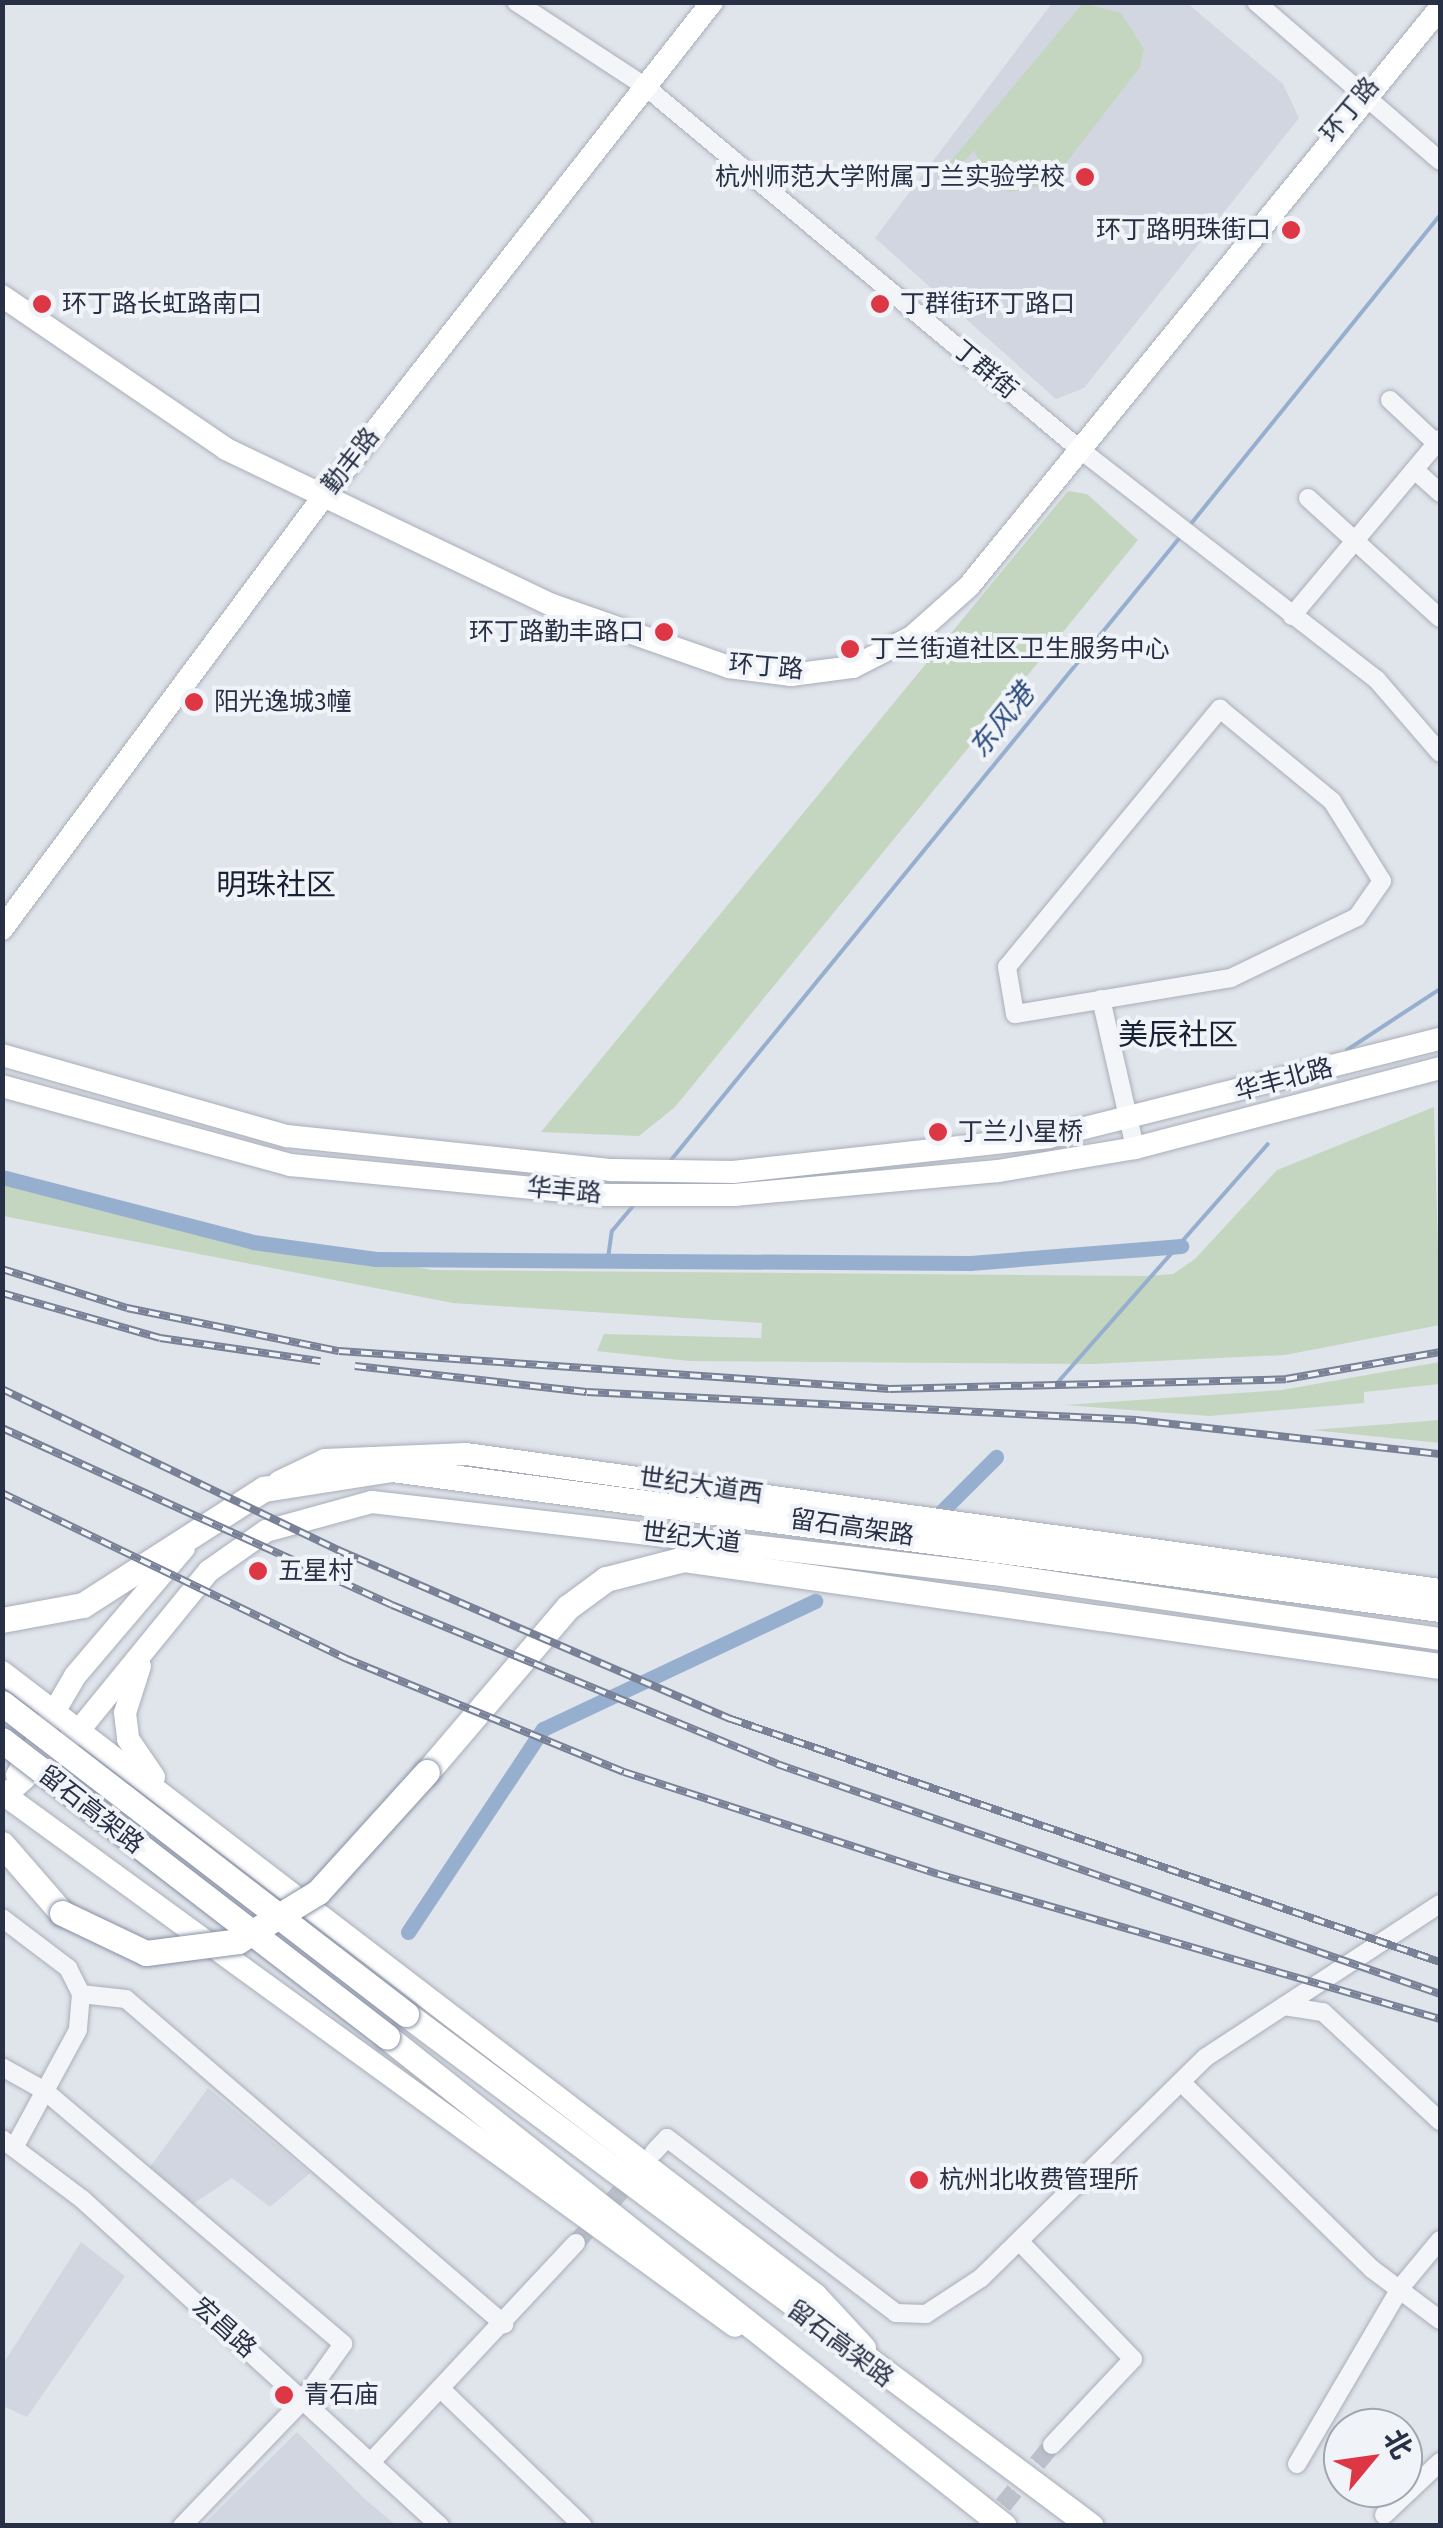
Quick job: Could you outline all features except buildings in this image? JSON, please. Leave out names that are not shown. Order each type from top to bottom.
[{"type":"highway","name":"留石高架路","points":[[2,1620],[83,1604],[264,1489],[338,1472],[429,1472],[1440,1609]]},
{"type":"highway","points":[[2,1844],[41,1895],[121,1947],[177,1952],[238,1941],[318,1892],[568,1607],[646,1564],[684,1559],[1440,1666]]},
{"type":"highway","name":"留石高架路","points":[[2,1703],[916,2402],[1091,2526]]},
{"type":"highway","name":"留石高架路","points":[[2,1740],[892,2430],[1004,2526]]},
{"type":"main road","name":"勤丰路","points":[[2,929],[321,500],[712,2]]},
{"type":"main road","name":"环丁路","points":[[2,296],[226,449],[321,500],[552,605],[729,668],[791,675],[853,666],[912,637],[969,586],[1362,94],[1440,8]]},
{"type":"main road","name":"华丰北路","points":[[1128,1118],[1440,1039]]},
{"type":"main road","name":"华丰路","points":[[2,1055],[287,1136],[612,1170],[686,1169],[1048,1136],[1128,1118]]},
{"type":"main road","name":"华丰北路","points":[[1134,1148],[1440,1068]]},
{"type":"main road","name":"华丰路","points":[[2,1086],[290,1165],[607,1195],[876,1185],[1134,1148]]},
{"type":"main road","name":"世纪大道西","points":[[264,1489],[326,1460],[466,1454],[1440,1590]]},
{"type":"main road","name":"世纪大道","points":[[159,1626],[209,1571],[266,1531],[372,1502],[1440,1639]]},
{"type":"main road","points":[[4,1796],[54,1708],[134,1598],[216,1516]]},
{"type":"main road","points":[[1294,1618],[1371,1656]]},
{"type":"main road","points":[[4,1796],[80,1729],[159,1626]]},
{"type":"main road","points":[[159,1626],[124,1713],[142,1765],[182,1808]]},
{"type":"main road","points":[[2,1672],[54,1708],[816,2295],[916,2402]]},
{"type":"main road","points":[[4,1796],[709,2309],[892,2430]]},
{"type":"street","name":"丁群街","points":[[516,2],[646,88],[1078,448],[1154,504],[1200,547],[1378,680],[1440,752]]},
{"type":"street","points":[[1256,2],[1440,161]]},
{"type":"street","points":[[1292,616],[1353,537],[1417,472],[1439,441],[1390,400]]},
{"type":"street","points":[[1417,472],[1440,493]]},
{"type":"street","points":[[1308,498],[1440,618]]},
{"type":"street","points":[[1220,709],[1332,800],[1382,881],[1356,917],[1296,954],[1231,978],[1100,998],[1015,1014],[1007,967],[1220,709]]},
{"type":"street","points":[[1100,998],[1134,1148]]},
{"type":"street","points":[[654,2152],[667,2138],[896,2313],[926,2314],[1019,2241],[1181,2082],[1284,2006],[1440,1904]]},
{"type":"street","points":[[2,1918],[68,1968],[82,1994],[78,2030],[45,2091],[9,2142]]},
{"type":"street","points":[[82,1994],[126,1999],[504,2324]]},
{"type":"street","points":[[1284,2006],[1323,2012],[1440,2120]]},
{"type":"street","points":[[2,2067],[45,2091],[343,2344],[303,2400],[182,2526]]},
{"type":"street","points":[[1181,2082],[1440,2320]]},
{"type":"street","name":"宏昌路","points":[[9,2142],[303,2400],[370,2462],[420,2519],[440,2526]]},
{"type":"street","points":[[1297,2464],[1400,2287],[1440,2240]]},
{"type":"street","points":[[1019,2241],[1132,2359],[1052,2444]]},
{"type":"street","points":[[370,2462],[576,2244]]},
{"type":"street","points":[[441,2389],[583,2526]]},
{"type":"street","points":[[1384,2515],[1440,2462]]},
{"type":"shaded area","name":"杭州师范大学附属丁兰实验学校","points":[[1052,3],[1187,3],[1283,84],[1299,118],[1084,388],[1056,399],[875,238]]},
{"type":"shaded area","points":[[208,2088],[310,2173],[270,2207],[232,2178],[193,2204],[150,2167]]},
{"type":"shaded area","points":[[81,2242],[125,2276],[27,2417],[3,2406],[3,2364]]},
{"type":"shaded area","points":[[297,2432],[366,2500],[396,2525],[203,2525]]},
{"type":"green space","points":[[1083,3],[1121,13],[1144,49],[1140,67],[1050,184],[1009,192],[985,175],[974,150],[959,168],[950,162]]},
{"type":"green space","points":[[1068,491],[1087,494],[1138,540],[675,1107],[639,1136],[541,1132]]},
{"type":"green space","points":[[1434,1107],[1440,1325],[1285,1355],[1093,1364],[689,1361],[597,1351],[604,1334],[761,1338],[762,1323],[453,1303],[3,1216],[3,1181],[149,1220],[432,1270],[1173,1274],[1195,1259],[1277,1170]]},
{"type":"green space","points":[[1440,1362],[1440,1384],[1364,1392],[1364,1403],[1209,1416],[1065,1405],[1282,1390]]},
{"type":"green space","points":[[1440,1420],[1440,1443],[1312,1430]]},
{"type":"waterway","name":"东风港","points":[[1190,525],[1440,215]]},
{"type":"waterway","name":"东风港","points":[[671,1160],[1181,536]]},
{"type":"waterway","points":[[1347,1050],[1440,989]]},
{"type":"waterway","points":[[1058,1382],[1268,1144]]},
{"type":"waterway","points":[[2,1177],[253,1242],[376,1259],[970,1263],[1181,1246]]},
{"type":"waterway","name":"东风港","points":[[608,1258],[612,1231],[633,1206]]},
{"type":"waterway","points":[[941,1512],[996,1457]]},
{"type":"waterway","points":[[408,1932],[543,1729],[815,1601]]},
{"type":"tunnel","points":[[576,2243],[634,2176]]},
{"type":"tunnel","points":[[986,2526],[1052,2445]]},
{"type":"railway","points":[[2,1269],[127,1308],[339,1351],[890,1389],[1286,1379],[1440,1352]]},
{"type":"railway","points":[[2,1293],[160,1338],[320,1361]]},
{"type":"railway","points":[[355,1366],[587,1392],[1136,1420],[1440,1454]]},
{"type":"railway","points":[[2,1389],[338,1550],[731,1719],[1440,1962]]},
{"type":"railway","points":[[2,1428],[392,1605],[777,1764],[1440,1994]]},
{"type":"railway","points":[[2,1493],[347,1659],[624,1772],[938,1874],[1440,2019]]},
{"type":"place","name":"杭州师范大学附属丁兰实验学校","points":[[1085,177]]},
{"type":"place","name":"环丁路明珠街口","points":[[1291,230]]},
{"type":"place","name":"环丁路长虹路南口","points":[[42,304]]},
{"type":"place","name":"丁群街环丁路口","points":[[880,304]]},
{"type":"place","name":"环丁路勤丰路口","points":[[664,632]]},
{"type":"place","name":"丁兰街道社区卫生服务中心","points":[[850,649]]},
{"type":"place","name":"阳光逸城3幢","points":[[194,702]]},
{"type":"place","name":"丁兰小星桥","points":[[938,1132]]},
{"type":"place","name":"五星村","points":[[258,1571]]},
{"type":"place","name":"杭州北收费管理所","points":[[919,2180]]},
{"type":"place","name":"青石庙","points":[[284,2395]]},
{"type":"district","name":"明珠社区","points":[[276,886]]},
{"type":"district","name":"美辰社区","points":[[1178,1036]]}]
